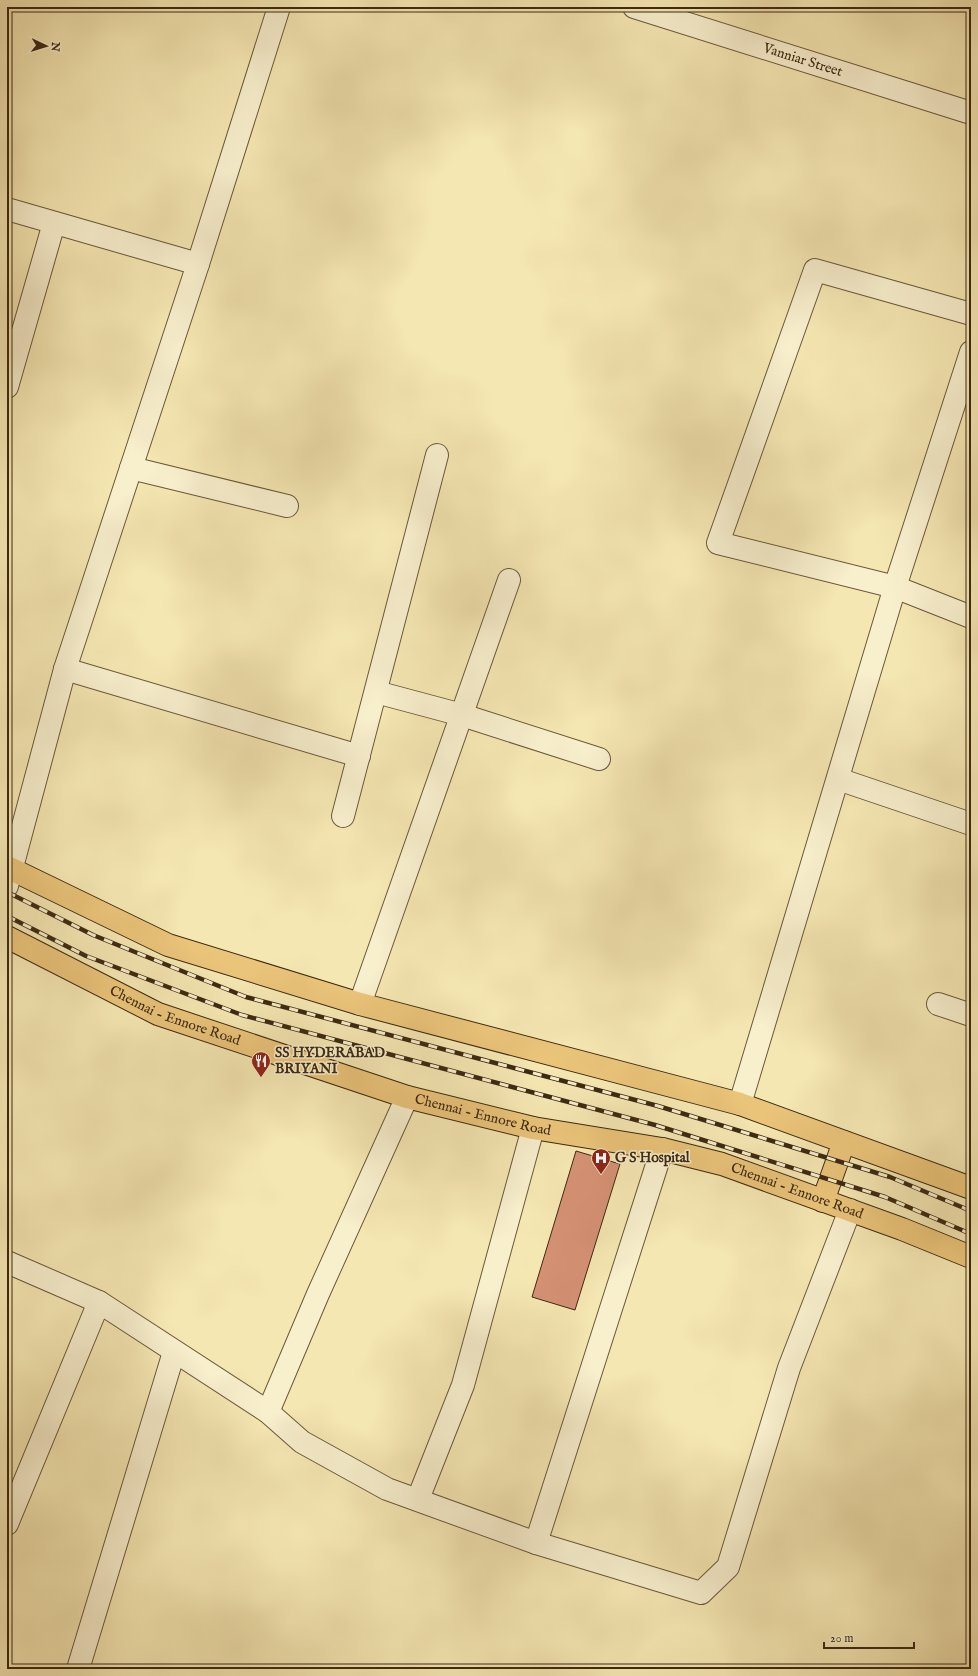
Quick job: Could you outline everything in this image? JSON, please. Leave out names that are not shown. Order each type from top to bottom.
[{"type":"main road","points":[[8,874],[168,945],[360,1004],[740,1104],[971,1188]]},
{"type":"main road","name":"Chennai - Ennore Road","points":[[7,937],[158,1014],[407,1097],[533,1128],[662,1149],[722,1164],[850,1210],[971,1257]]},
{"type":"main road","points":[[823,1201],[844,1142]]},
{"type":"street","points":[[8,874],[65,669],[198,264],[279,7]]},
{"type":"street","name":"Vanniar Street","points":[[634,7],[971,113]]},
{"type":"street","points":[[7,209],[198,264]]},
{"type":"street","points":[[7,387],[54,223]]},
{"type":"street","points":[[971,314],[815,270],[718,543],[895,587],[971,617]]},
{"type":"street","points":[[740,1104],[895,587],[971,352]]},
{"type":"street","points":[[343,816],[437,455]]},
{"type":"street","points":[[131,468],[286,506]]},
{"type":"street","points":[[360,1004],[509,580]]},
{"type":"street","points":[[65,669],[359,756]]},
{"type":"street","points":[[376,692],[462,715],[599,759]]},
{"type":"street","points":[[838,779],[971,824]]},
{"type":"street","points":[[938,1004],[971,1016]]},
{"type":"street","points":[[268,1412],[318,1294],[407,1097]]},
{"type":"street","points":[[418,1499],[463,1385],[533,1128]]},
{"type":"street","points":[[536,1543],[662,1149]]},
{"type":"street","points":[[7,1262],[99,1302],[268,1412],[302,1442],[387,1489],[536,1543],[701,1593],[728,1567],[789,1368],[850,1210]]},
{"type":"street","points":[[7,1524],[99,1302]]},
{"type":"street","points":[[78,1669],[174,1352]]},
{"type":"building","points":[[576,1151],[620,1164],[575,1310],[532,1297]]},
{"type":"railway","points":[[7,892],[93,935],[246,997],[658,1106],[890,1177],[971,1211]]},
{"type":"railway","points":[[7,916],[86,956],[242,1015],[655,1125],[885,1197],[971,1234]]},
{"type":"place","name":"SS HYDERABAD BRIYANI","points":[[261,1078]]},
{"type":"place","name":"G S Hospital","points":[[601,1175]]}]
